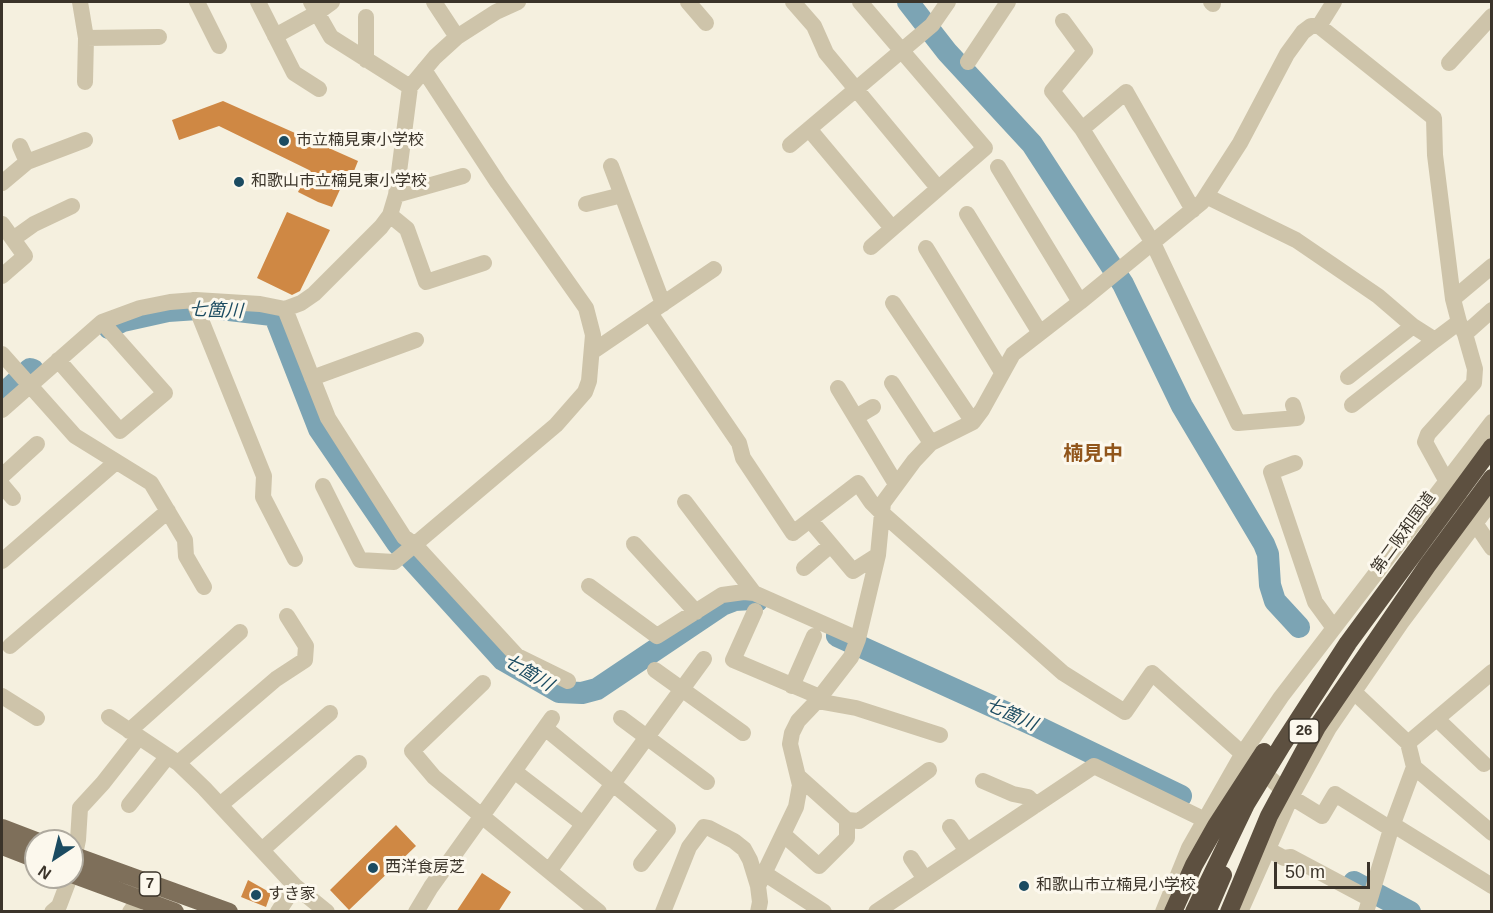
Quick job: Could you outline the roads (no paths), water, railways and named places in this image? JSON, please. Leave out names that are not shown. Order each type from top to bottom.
[{"type":"highway","name":"第二阪和国道","points":[[1348,642],[1491,447]]},
{"type":"highway","name":"26","points":[[1229,912],[1269,816],[1317,727],[1427,566],[1491,478]]},
{"type":"highway","name":"26","points":[[1207,912],[1227,865],[1291,751],[1366,641],[1427,566]]},
{"type":"highway","name":"26","points":[[1173,912],[1194,865],[1216,826],[1272,740],[1348,642]]},
{"type":"highway","name":"26","points":[[1194,912],[1246,804],[1348,642]]},
{"type":"main road","points":[[2,828],[24,836]]},
{"type":"main road","points":[[2,846],[24,854]]},
{"type":"main road","name":"7","points":[[84,872],[175,912]]},
{"type":"main road","name":"7","points":[[140,898],[229,912]]},
{"type":"street","points":[[80,2],[86,38],[85,82]]},
{"type":"street","points":[[197,2],[219,46]]},
{"type":"street","points":[[258,2],[294,73],[319,89]]},
{"type":"street","points":[[275,36],[314,7],[332,2]]},
{"type":"street","points":[[434,2],[457,37]]},
{"type":"street","points":[[2,410],[24,380],[62,365],[107,327],[140,308],[170,302],[195,306],[260,304],[285,309],[301,303],[314,294],[381,227],[390,215],[396,195],[410,87],[435,57],[493,7],[518,2]]},
{"type":"street","points":[[688,2],[706,23]]},
{"type":"street","points":[[793,2],[814,26],[826,52],[938,188]]},
{"type":"street","points":[[860,2],[985,148],[871,247]]},
{"type":"street","points":[[790,145],[927,29],[948,2]]},
{"type":"street","points":[[968,62],[1008,2]]},
{"type":"street","points":[[1319,26],[1334,2]]},
{"type":"street","points":[[314,7],[331,37],[410,87]]},
{"type":"street","points":[[1449,63],[1491,16]]},
{"type":"street","points":[[366,17],[366,60]]},
{"type":"street","points":[[1063,21],[1085,51],[1052,91],[1082,129],[1153,243],[1238,423],[1297,418],[1293,405]]},
{"type":"street","points":[[758,912],[761,879],[796,807],[799,777],[790,744],[792,733],[798,721],[851,657],[878,555],[883,503],[931,443],[973,422],[1013,354],[1153,243],[1193,210],[1206,196],[1240,143],[1287,54],[1303,32],[1311,26],[1319,26],[1434,118],[1435,155],[1454,299],[1475,369],[1474,383],[1428,434],[1425,442],[1491,548]]},
{"type":"street","points":[[86,38],[159,37]]},
{"type":"street","points":[[323,486],[360,560],[394,562],[555,425],[585,392],[589,381],[593,335],[586,308],[498,183],[424,70]]},
{"type":"street","points":[[1082,129],[1126,92],[1193,210]]},
{"type":"street","points":[[809,129],[892,228]]},
{"type":"street","points":[[2,183],[27,162],[85,140]]},
{"type":"street","points":[[20,146],[27,162]]},
{"type":"street","points":[[611,166],[657,309],[739,443],[743,458],[793,533],[858,483],[882,513],[1063,673],[1125,712],[1152,673],[1292,796],[1322,816],[1335,794],[1491,886]]},
{"type":"street","points":[[998,167],[1080,302]]},
{"type":"street","points":[[396,195],[463,176]]},
{"type":"street","points":[[586,204],[622,195]]},
{"type":"street","points":[[1206,196],[1296,240],[1378,296],[1413,326],[1435,340]]},
{"type":"street","points":[[13,239],[34,224],[72,206]]},
{"type":"street","points":[[966,214],[1041,333]]},
{"type":"street","points":[[390,215],[406,229],[426,282],[484,263]]},
{"type":"street","points":[[2,224],[25,256],[2,276]]},
{"type":"street","points":[[926,249],[1002,372]]},
{"type":"street","points":[[1454,299],[1491,266]]},
{"type":"street","points":[[592,352],[714,269]]},
{"type":"street","points":[[893,303],[973,422]]},
{"type":"street","points":[[195,306],[264,476],[263,497],[295,559]]},
{"type":"street","points":[[285,309],[328,418],[404,537],[408,550],[517,656],[568,681]]},
{"type":"street","points":[[1352,405],[1435,340],[1462,328],[1491,310]]},
{"type":"street","points":[[1348,377],[1413,326]]},
{"type":"street","points":[[62,365],[120,431],[165,393],[107,327]]},
{"type":"street","points":[[312,378],[416,340]]},
{"type":"street","points":[[2,354],[75,436],[151,483],[185,540],[186,556],[204,587]]},
{"type":"street","points":[[892,383],[931,443]]},
{"type":"street","points":[[838,388],[896,484]]},
{"type":"street","points":[[856,417],[873,407]]},
{"type":"street","points":[[1162,912],[1189,848],[1243,753],[1281,697],[1448,482],[1491,422]]},
{"type":"street","points":[[2,476],[37,444]]},
{"type":"street","points":[[2,561],[116,462]]},
{"type":"street","points":[[1295,463],[1271,472],[1316,602],[1334,628]]},
{"type":"street","points":[[2,485],[13,498]]},
{"type":"street","points":[[1240,912],[1292,796],[1329,728],[1353,691],[1491,501]]},
{"type":"street","points":[[685,502],[754,593]]},
{"type":"street","points":[[10,646],[168,511]]},
{"type":"street","points":[[810,520],[853,571],[878,555]]},
{"type":"street","points":[[634,544],[696,612]]},
{"type":"street","points":[[804,568],[831,545]]},
{"type":"street","points":[[588,586],[657,636],[722,595],[744,592],[754,593],[856,644]]},
{"type":"street","points":[[755,611],[734,660],[818,699],[856,708],[940,735]]},
{"type":"street","points":[[129,805],[173,760],[276,679],[305,660],[306,646],[287,616]]},
{"type":"street","points":[[77,829],[80,808],[103,783],[134,734],[240,632]]},
{"type":"street","points":[[792,686],[814,636]]},
{"type":"street","points":[[549,871],[704,659]]},
{"type":"street","points":[[655,670],[743,733]]},
{"type":"street","points":[[1411,741],[1491,672]]},
{"type":"street","points":[[483,683],[412,751],[434,777],[599,912]]},
{"type":"street","points":[[1267,849],[1284,858],[1291,857],[1370,898],[1391,827],[1414,767],[1411,741],[1353,691]]},
{"type":"street","points":[[2,696],[37,718]]},
{"type":"street","points":[[220,805],[330,713]]},
{"type":"street","points":[[109,717],[173,760],[220,805],[295,886],[327,912]]},
{"type":"street","points":[[621,718],[707,782]]},
{"type":"street","points":[[1437,718],[1484,764]]},
{"type":"street","points":[[416,912],[431,887],[549,723],[613,783],[668,829],[640,864]]},
{"type":"street","points":[[262,850],[359,764]]},
{"type":"street","points":[[876,912],[1094,766],[1205,820]]},
{"type":"street","points":[[1414,767],[1491,833]]},
{"type":"street","points":[[799,777],[847,820],[859,821],[929,770]]},
{"type":"street","points":[[514,771],[583,824]]},
{"type":"street","points":[[984,782],[1013,794],[1028,797],[1036,805]]},
{"type":"street","points":[[784,835],[819,866],[847,838],[847,820]]},
{"type":"street","points":[[663,912],[689,847],[704,827],[734,841],[744,849],[761,879],[824,912]]},
{"type":"street","points":[[950,827],[967,850]]},
{"type":"street","points":[[911,858],[925,879]]},
{"type":"street","points":[[278,912],[295,886]]},
{"type":"street","points":[[52,912],[58,906],[64,889]]},
{"type":"waterway","points":[[908,2],[947,52],[1032,144],[1123,284],[1182,406],[1264,544],[1268,554],[1270,585],[1275,601],[1299,627]]},
{"type":"waterway","name":"七箇川","points":[[109,328],[123,321],[168,311],[212,308],[272,315],[276,319],[319,429],[397,543],[503,660],[559,692],[582,693],[597,689],[722,605],[735,600],[757,601]]},
{"type":"waterway","name":"七箇川","points":[[2,395],[30,369],[33,370]]},
{"type":"waterway","name":"七箇川","points":[[837,636],[1040,728],[1181,796]]},
{"type":"waterway","name":"七箇川","points":[[1354,882],[1410,912]]},
{"type":"place","name":"市立楠見東小学校","points":[[284,141]]},
{"type":"place","name":"和歌山市立楠見東小学校","points":[[239,182]]},
{"type":"place","name":"西洋食房芝","points":[[373,868]]},
{"type":"place","name":"和歌山市立楠見小学校","points":[[1024,886]]},
{"type":"place","name":"すき家","points":[[256,895]]},
{"type":"district","name":"楠見中","points":[[1093,454]]}]
